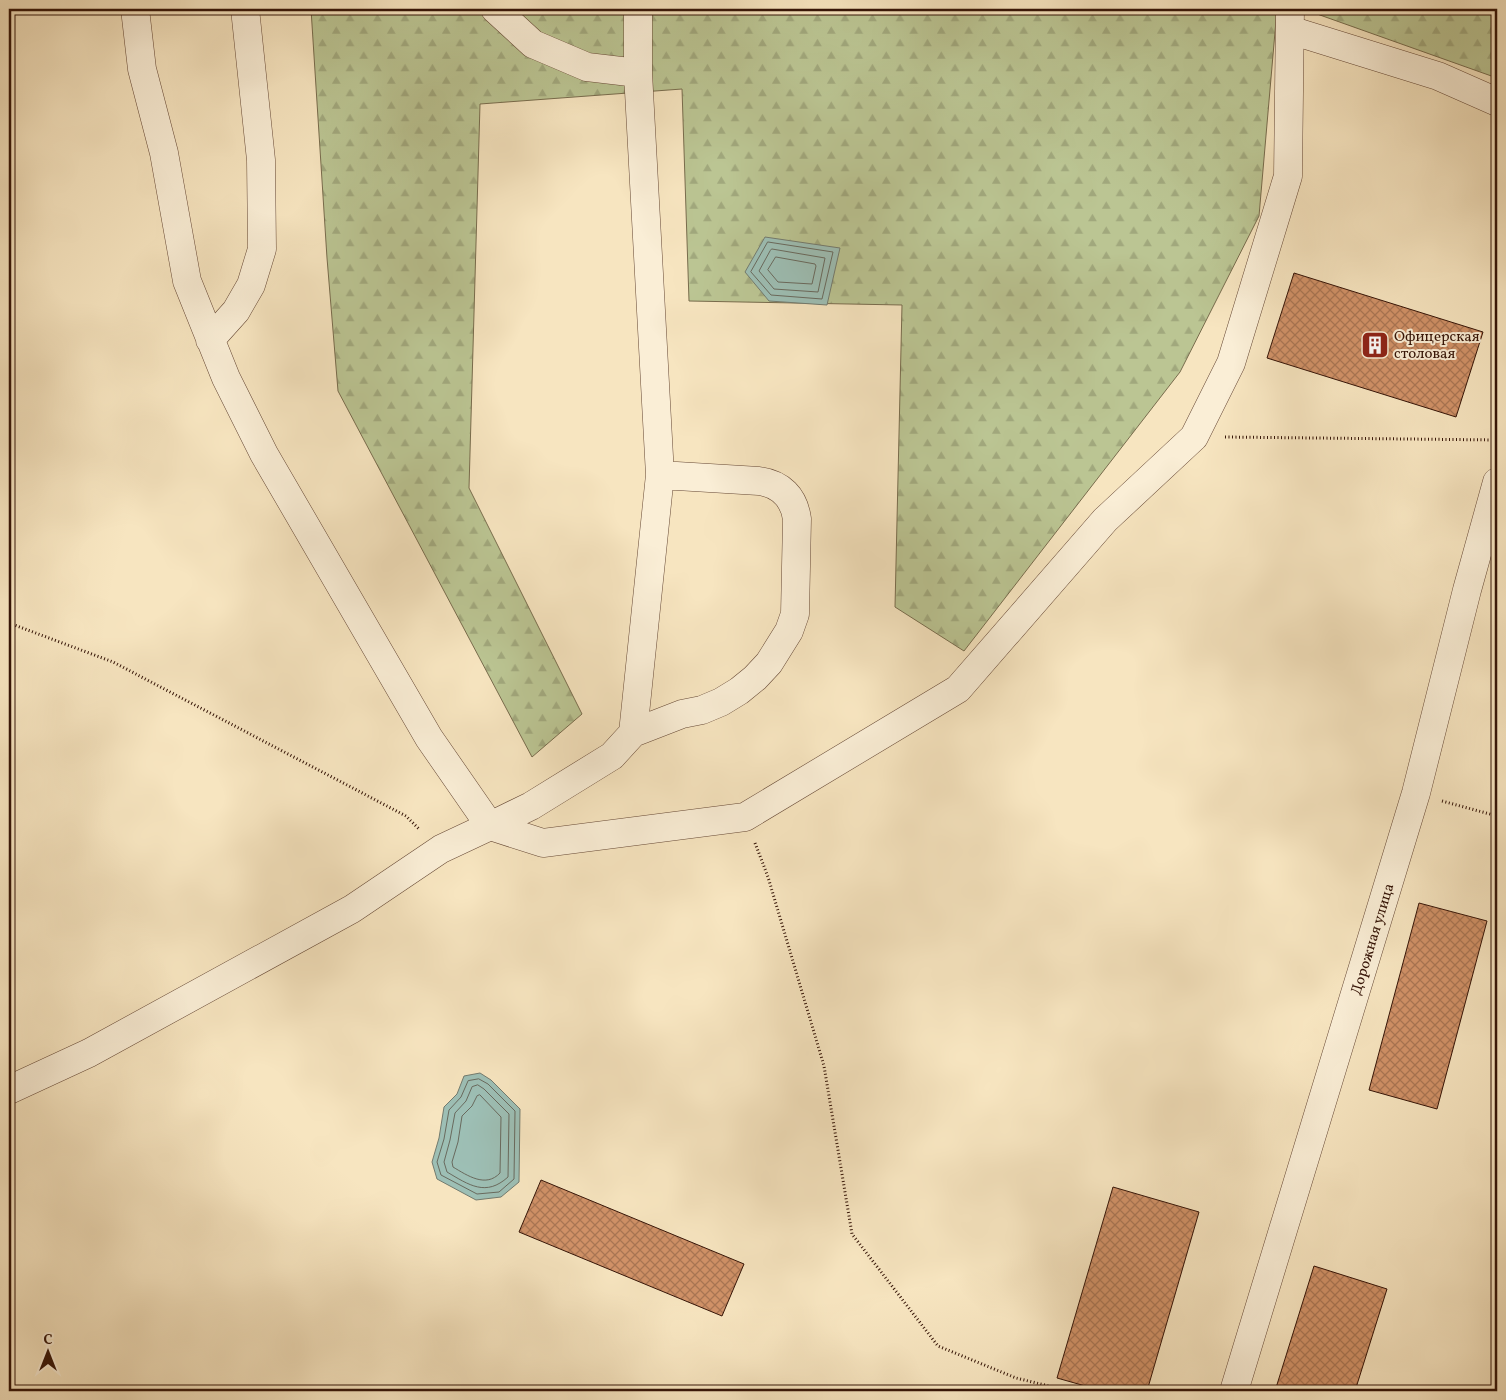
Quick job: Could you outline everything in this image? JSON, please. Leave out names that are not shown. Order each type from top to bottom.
[{"type":"street","points":[[134,9],[142,70],[164,153],[187,281],[226,378],[264,454],[429,738],[490,826],[543,843],[745,817],[958,690],[1105,520],[1194,437],[1231,363],[1288,176],[1290,19],[1438,76],[1497,102]]},
{"type":"street","points":[[210,340],[236,311],[251,285],[262,249],[261,160],[245,9]]},
{"type":"street","points":[[495,9],[533,44],[587,67],[638,73]]},
{"type":"street","points":[[633,733],[660,475],[638,73],[638,9]]},
{"type":"street","points":[[9,1090],[89,1053],[352,910],[441,849],[531,806],[612,756],[633,733],[682,714],[702,710],[721,702],[755,678],[769,663],[784,639],[795,614],[796,509],[785,492],[769,482],[660,475]]},
{"type":"street","name":"Дорожная улица","points":[[1234,1391],[1416,793],[1467,590],[1497,482]]},
{"type":"path","points":[[1194,437],[1497,440]]},
{"type":"path","points":[[9,623],[113,662],[406,816],[441,849]]},
{"type":"path","points":[[1416,793],[1497,816]]},
{"type":"path","points":[[745,817],[768,877],[824,1066],[852,1234],[938,1346],[1016,1378],[1069,1391]]},
{"type":"green space","points":[[311,9],[1277,9],[1259,216],[1180,372],[964,651],[895,607],[902,305],[689,301],[682,89],[480,104],[469,488],[582,714],[532,757],[338,391],[327,258]]},
{"type":"green space","points":[[1303,9],[1497,9],[1497,78]]},
{"type":"water","points":[[765,237],[840,248],[827,305],[769,301],[745,272]]},
{"type":"water","points":[[480,1073],[491,1080],[520,1109],[519,1182],[501,1197],[476,1200],[437,1179],[432,1162],[439,1138],[444,1107],[457,1094],[464,1076]]},
{"type":"building","name":"Офицерская столовая","points":[[1294,273],[1483,332],[1456,417],[1267,358]]},
{"type":"building","points":[[1419,903],[1487,921],[1437,1109],[1369,1090]]},
{"type":"building","points":[[541,1180],[744,1264],[722,1316],[519,1232]]},
{"type":"building","points":[[1113,1187],[1199,1212],[1147,1391],[1103,1391],[1057,1378]]},
{"type":"building","points":[[1314,1266],[1387,1289],[1355,1391],[1275,1391]]},
{"type":"place","name":"Офицерская столовая","points":[[1375,345]]}]
